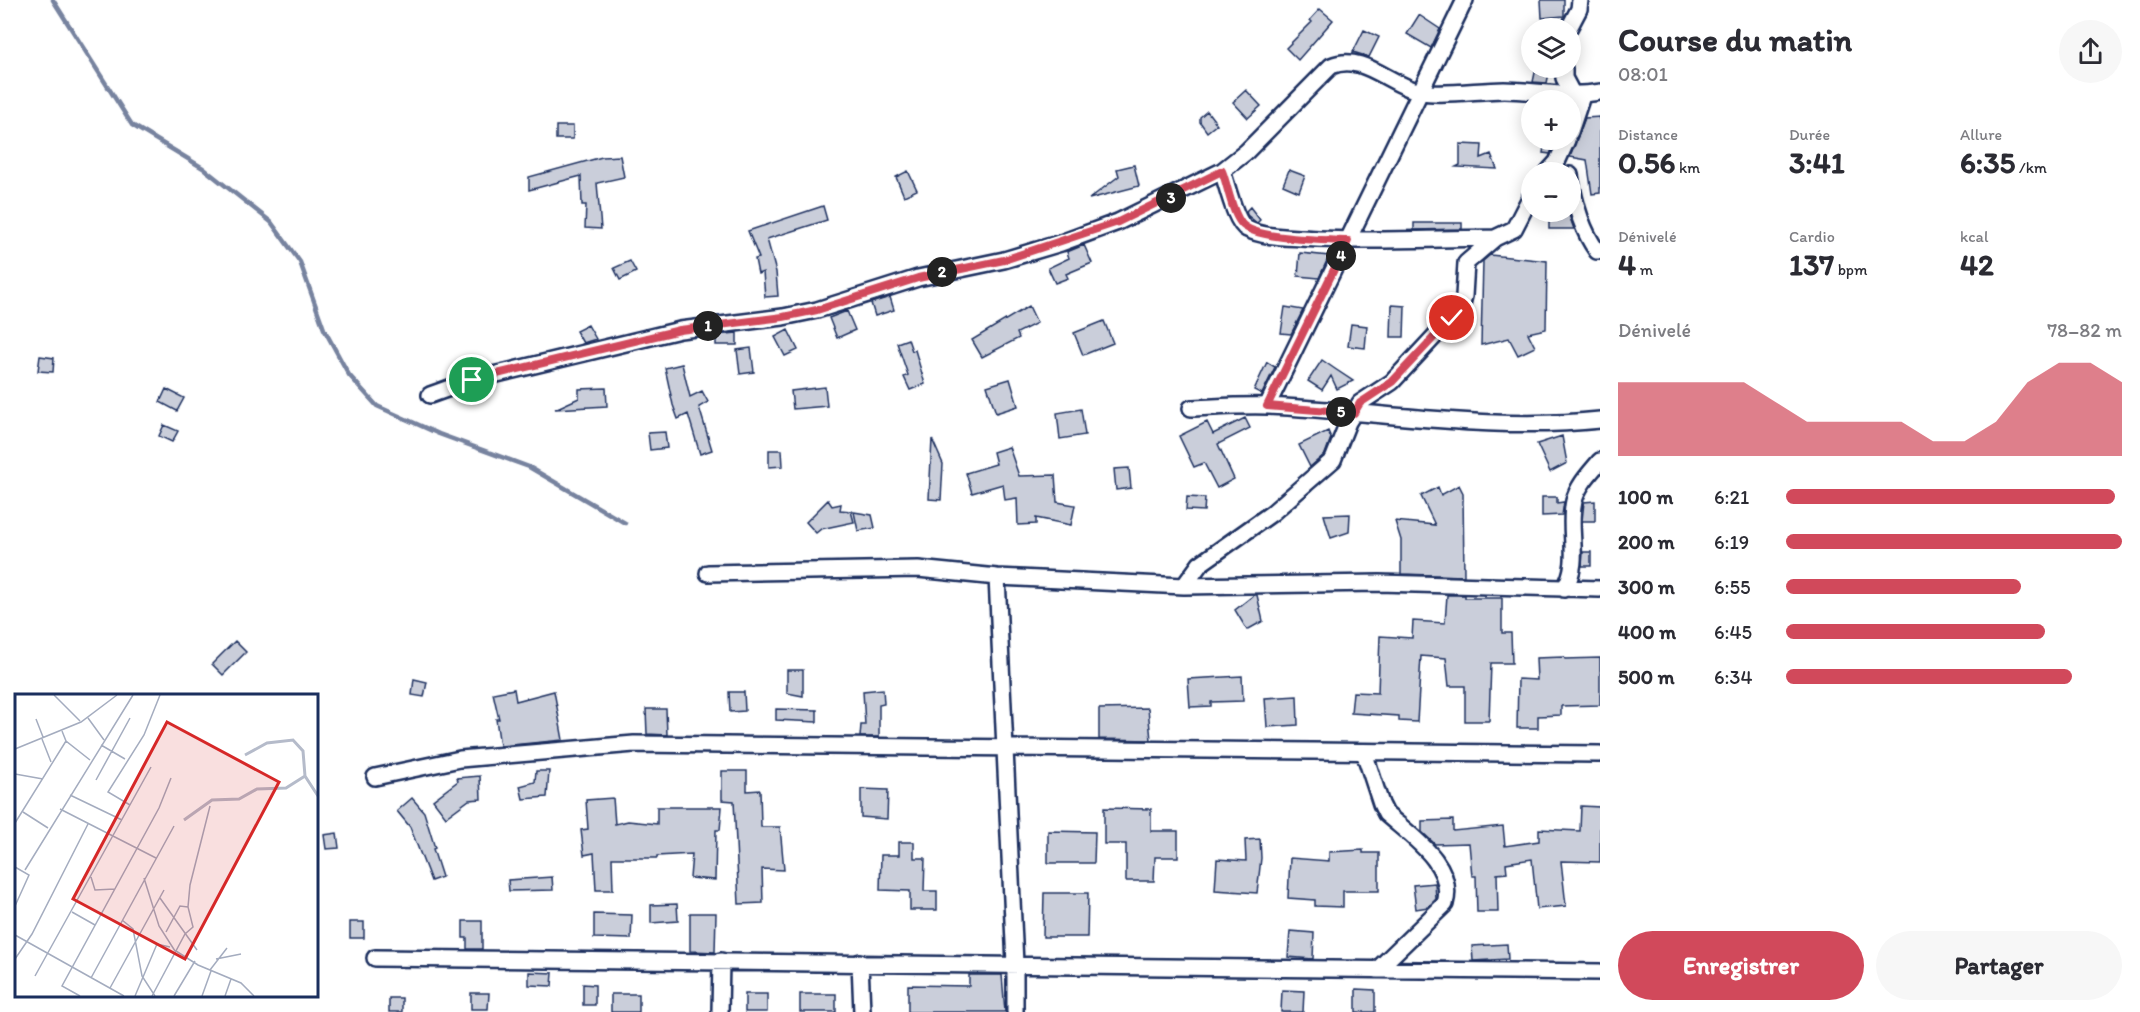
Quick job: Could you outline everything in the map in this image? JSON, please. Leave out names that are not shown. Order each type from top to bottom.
[{"type":"street","points":[[1267,406],[1466,0]]},
{"type":"street","points":[[1574,18],[1580,0]]},
{"type":"street","points":[[430,395],[472,380],[680,330],[783,317],[817,310],[918,278],[1004,260],[1118,222],[1222,171],[1246,152],[1331,66],[1338,63],[1356,63],[1420,92],[1521,91]]},
{"type":"street","points":[[1564,78],[1573,90]]},
{"type":"street","points":[[1581,94],[1600,92]]},
{"type":"street","points":[[1222,171],[1240,222],[1246,229],[1279,236],[1348,241],[1496,238]]},
{"type":"street","points":[[1184,586],[1200,564],[1272,513],[1334,460],[1348,422],[1360,403],[1392,382],[1461,308],[1466,263],[1496,238],[1514,230],[1521,216]]},
{"type":"street","points":[[1581,221],[1587,238],[1597,251],[1600,251]]},
{"type":"street","points":[[1191,408],[1267,406],[1470,421],[1566,424],[1600,420]]},
{"type":"street","points":[[1564,589],[1574,569],[1574,501],[1585,478],[1600,461]]},
{"type":"street","points":[[708,573],[918,569],[997,577],[1184,586],[1379,583],[1600,589]]},
{"type":"street","points":[[997,577],[1007,750],[1015,1012]]},
{"type":"street","points":[[375,777],[460,759],[634,744],[1007,750],[1600,754]]},
{"type":"street","points":[[1364,752],[1386,814],[1437,860],[1449,890],[1445,904],[1377,970]]},
{"type":"street","points":[[375,958],[1015,963],[1600,972]]},
{"type":"street","points":[[720,1012],[721,961]]},
{"type":"street","points":[[860,962],[862,1012]]},
{"type":"building","points":[[1541,0],[1564,0],[1564,16],[1542,18]]},
{"type":"building","points":[[1320,9],[1333,20],[1298,60],[1286,48],[1312,22],[1310,20]]},
{"type":"building","points":[[1419,15],[1440,29],[1431,48],[1407,34]]},
{"type":"building","points":[[1364,30],[1379,37],[1369,57],[1353,52]]},
{"type":"building","points":[[1534,78],[1548,78],[1547,83],[1533,82]]},
{"type":"building","points":[[1246,90],[1261,106],[1248,118],[1233,102]]},
{"type":"building","points":[[1207,111],[1217,124],[1207,132],[1200,122],[1200,117]]},
{"type":"building","points":[[1600,117],[1600,193],[1592,194],[1587,160],[1570,157],[1573,150],[1581,150],[1581,128],[1585,118]]},
{"type":"building","points":[[556,126],[573,126],[573,139],[556,139]]},
{"type":"building","points":[[1460,144],[1482,145],[1481,158],[1491,154],[1497,169],[1456,167],[1460,165]]},
{"type":"building","points":[[1543,150],[1552,150],[1550,154],[1543,153]]},
{"type":"building","points":[[620,156],[624,177],[597,183],[601,229],[585,228],[586,205],[582,205],[581,176],[529,190],[529,177],[602,157]]},
{"type":"building","points":[[1134,165],[1139,186],[1089,199],[1119,176],[1117,169]]},
{"type":"building","points":[[1289,170],[1305,176],[1299,192],[1283,185]]},
{"type":"building","points":[[908,171],[917,190],[904,196],[896,177]]},
{"type":"building","points":[[823,206],[827,220],[767,239],[776,272],[778,296],[765,297],[763,272],[758,274],[755,259],[759,258],[748,231]]},
{"type":"building","points":[[1250,207],[1260,220],[1257,223],[1247,215],[1246,211]]},
{"type":"building","points":[[1549,222],[1572,222],[1574,229],[1549,229]]},
{"type":"building","points":[[1414,223],[1462,223],[1462,229],[1414,230]]},
{"type":"building","points":[[1084,245],[1092,263],[1066,274],[1068,278],[1055,283],[1048,268],[1069,258],[1067,252]]},
{"type":"building","points":[[1300,253],[1329,256],[1319,278],[1298,276]]},
{"type":"building","points":[[1490,255],[1547,261],[1546,329],[1528,333],[1535,347],[1518,355],[1509,338],[1481,345],[1483,261]]},
{"type":"building","points":[[630,261],[636,272],[620,280],[614,268]]},
{"type":"building","points":[[890,297],[894,310],[875,316],[871,303]]},
{"type":"building","points":[[1392,305],[1405,306],[1404,337],[1391,337]]},
{"type":"building","points":[[1029,306],[1037,323],[1017,333],[1019,338],[982,357],[972,340]]},
{"type":"building","points":[[1285,307],[1303,310],[1291,334],[1281,333]]},
{"type":"building","points":[[847,311],[855,330],[837,338],[829,318]]},
{"type":"building","points":[[1104,321],[1113,343],[1083,355],[1074,333]]},
{"type":"building","points":[[1351,324],[1367,326],[1365,348],[1348,346]]},
{"type":"building","points":[[588,325],[596,339],[583,343],[576,331]]},
{"type":"building","points":[[788,330],[798,350],[785,356],[775,337]]},
{"type":"building","points":[[737,333],[737,345],[716,345],[716,335]]},
{"type":"building","points":[[908,339],[912,351],[915,350],[925,384],[910,390],[904,377],[908,375],[897,343]]},
{"type":"building","points":[[751,348],[754,372],[740,374],[737,350]]},
{"type":"building","points":[[40,356],[54,358],[53,372],[38,371]]},
{"type":"building","points":[[1322,360],[1353,381],[1337,389],[1331,376],[1322,390],[1308,381]]},
{"type":"building","points":[[1267,362],[1275,367],[1262,394],[1254,390]]},
{"type":"building","points":[[682,364],[690,397],[702,391],[708,402],[699,407],[712,450],[700,454],[688,414],[678,419],[665,368]]},
{"type":"building","points":[[1010,379],[1018,406],[996,413],[987,386]]},
{"type":"building","points":[[825,387],[827,406],[793,409],[791,391]]},
{"type":"building","points":[[606,388],[607,406],[555,409],[579,398],[579,389]]},
{"type":"building","points":[[166,389],[184,398],[177,411],[160,402]]},
{"type":"building","points":[[1081,409],[1085,435],[1060,439],[1057,413]]},
{"type":"building","points":[[1245,418],[1250,428],[1218,444],[1234,479],[1217,488],[1204,463],[1194,467],[1179,436],[1207,422],[1213,434]]},
{"type":"building","points":[[164,425],[178,431],[172,442],[159,436]]},
{"type":"building","points":[[1328,431],[1331,438],[1325,454],[1310,467],[1299,445]]},
{"type":"building","points":[[665,432],[667,448],[650,450],[648,433]]},
{"type":"building","points":[[1562,436],[1567,463],[1550,472],[1537,444]]},
{"type":"building","points":[[932,439],[943,464],[941,500],[929,499]]},
{"type":"building","points":[[1009,447],[1019,476],[1055,475],[1057,502],[1075,505],[1071,525],[1036,518],[1036,524],[1018,525],[1017,498],[1005,500],[1003,484],[972,493],[966,473],[996,464],[993,452]]},
{"type":"building","points":[[769,450],[782,450],[783,466],[769,467]]},
{"type":"building","points":[[1129,468],[1131,488],[1116,490],[1114,469]]},
{"type":"building","points":[[1459,485],[1463,493],[1464,576],[1401,574],[1401,540],[1395,521],[1435,525],[1421,496],[1438,487],[1441,495]]},
{"type":"building","points":[[1187,497],[1205,498],[1204,511],[1186,510]]},
{"type":"building","points":[[1542,497],[1557,497],[1557,503],[1564,502],[1562,515],[1542,516]]},
{"type":"building","points":[[828,500],[832,506],[841,504],[840,510],[851,511],[854,522],[821,529],[816,533],[806,522]]},
{"type":"building","points":[[1595,501],[1595,521],[1582,521],[1584,502]]},
{"type":"building","points":[[854,512],[872,515],[875,528],[858,531]]},
{"type":"building","points":[[1350,514],[1349,532],[1331,538],[1324,515]]},
{"type":"building","points":[[1583,552],[1591,552],[1591,566],[1582,566]]},
{"type":"building","points":[[1257,595],[1263,621],[1247,630],[1235,610]]},
{"type":"building","points":[[1447,595],[1465,595],[1465,598],[1502,598],[1502,633],[1511,633],[1512,663],[1491,663],[1489,721],[1465,721],[1465,686],[1449,686],[1446,658],[1421,656],[1417,722],[1399,721],[1399,716],[1351,713],[1353,692],[1378,693],[1380,636],[1412,638],[1413,621],[1445,623]]},
{"type":"building","points":[[235,641],[246,652],[223,675],[212,664]]},
{"type":"building","points":[[1564,657],[1565,659],[1600,658],[1600,705],[1561,706],[1561,715],[1538,716],[1538,728],[1517,728],[1518,679],[1537,680],[1536,658]]},
{"type":"building","points":[[787,670],[803,670],[803,696],[787,693]]},
{"type":"building","points":[[1242,676],[1243,701],[1211,702],[1211,706],[1190,707],[1188,679]]},
{"type":"building","points":[[414,679],[427,682],[424,697],[412,695]]},
{"type":"building","points":[[514,689],[516,701],[554,691],[563,740],[500,746],[496,719],[499,719],[493,693]]},
{"type":"building","points":[[883,689],[884,704],[879,705],[879,737],[860,737],[861,725],[865,725],[863,691]]},
{"type":"building","points":[[729,692],[744,692],[745,711],[730,712]]},
{"type":"building","points":[[1297,696],[1298,725],[1267,727],[1265,698]]},
{"type":"building","points":[[1148,708],[1151,740],[1099,739],[1099,709]]},
{"type":"building","points":[[646,709],[666,709],[667,735],[647,734]]},
{"type":"building","points":[[776,709],[817,710],[817,722],[776,720]]},
{"type":"building","points":[[536,771],[549,771],[547,797],[523,799],[520,786],[535,782]]},
{"type":"building","points":[[722,771],[747,771],[747,791],[760,790],[761,827],[780,827],[784,870],[762,869],[763,903],[739,904],[734,801],[722,800]]},
{"type":"building","points":[[480,776],[481,799],[469,800],[446,817],[433,800],[458,781],[457,778]]},
{"type":"building","points":[[861,789],[888,790],[887,819],[861,817]]},
{"type":"building","points":[[412,798],[424,812],[442,877],[431,881],[410,827],[397,811]]},
{"type":"building","points":[[613,798],[615,824],[628,821],[657,824],[657,807],[722,807],[720,830],[716,830],[715,880],[690,878],[692,854],[657,856],[657,858],[612,858],[613,890],[596,890],[594,853],[584,855],[581,830],[588,829],[586,800]]},
{"type":"building","points":[[1581,806],[1600,807],[1600,862],[1561,861],[1566,906],[1537,909],[1532,859],[1506,863],[1507,873],[1497,874],[1498,912],[1477,912],[1476,876],[1472,876],[1469,843],[1435,844],[1422,832],[1422,821],[1453,820],[1453,831],[1503,826],[1505,846],[1539,841],[1539,829],[1580,831]]},
{"type":"building","points":[[1104,808],[1151,809],[1151,831],[1178,831],[1178,857],[1155,857],[1154,881],[1126,881],[1126,844],[1104,844]]},
{"type":"building","points":[[1048,831],[1095,832],[1094,863],[1048,863]]},
{"type":"building","points":[[337,833],[339,848],[326,849],[324,835]]},
{"type":"building","points":[[1260,839],[1261,858],[1257,893],[1215,890],[1217,859],[1246,861],[1245,840]]},
{"type":"building","points":[[899,842],[914,842],[914,858],[925,858],[924,891],[937,891],[937,910],[910,910],[910,891],[880,890],[881,855],[899,855]]},
{"type":"building","points":[[1363,850],[1363,853],[1379,853],[1379,891],[1343,891],[1343,907],[1315,906],[1315,900],[1288,898],[1290,858],[1329,861],[1329,852]]},
{"type":"building","points":[[552,877],[553,890],[509,891],[508,880]]},
{"type":"building","points":[[1435,883],[1436,899],[1428,907],[1416,909],[1413,885]]},
{"type":"building","points":[[1044,893],[1088,893],[1087,937],[1043,937]]},
{"type":"building","points":[[677,904],[678,921],[651,923],[651,905]]},
{"type":"building","points":[[690,913],[716,913],[715,952],[690,951]]},
{"type":"building","points":[[594,914],[632,915],[631,939],[594,938]]},
{"type":"building","points":[[463,921],[482,921],[482,949],[467,949],[467,938],[463,938]]},
{"type":"building","points":[[350,922],[364,922],[364,938],[350,938]]},
{"type":"building","points":[[1290,931],[1314,933],[1313,959],[1288,957]]},
{"type":"building","points":[[1507,944],[1508,959],[1473,961],[1472,946]]},
{"type":"building","points":[[529,972],[553,973],[552,986],[529,985]]},
{"type":"building","points":[[969,975],[1002,975],[1005,1012],[908,1012],[908,985],[969,986]]},
{"type":"building","points":[[583,984],[595,985],[595,1005],[583,1005]]},
{"type":"building","points":[[1356,989],[1375,990],[1375,1012],[1356,1012]]},
{"type":"building","points":[[1282,990],[1304,991],[1303,1012],[1281,1012]]},
{"type":"building","points":[[471,993],[489,993],[488,1009],[471,1009]]},
{"type":"building","points":[[611,994],[639,994],[639,1012],[611,1012]]},
{"type":"building","points":[[745,994],[767,994],[767,1012],[745,1012]]},
{"type":"building","points":[[800,994],[836,994],[836,1012],[800,1012]]},
{"type":"building","points":[[389,998],[402,998],[402,1012],[389,1012]]},
{"type":"waterway","points":[[53,0],[132,125],[203,168],[271,222],[300,262],[324,329],[349,375],[377,406],[439,434],[529,467],[625,523]]},
{"type":"route","points":[[472,380],[680,330],[783,317],[817,310],[918,278],[1004,260],[1061,243],[1118,222],[1186,191],[1222,171],[1240,222],[1246,229],[1279,236],[1348,241],[1267,406],[1354,413],[1368,396],[1392,382],[1452,318]]}]
